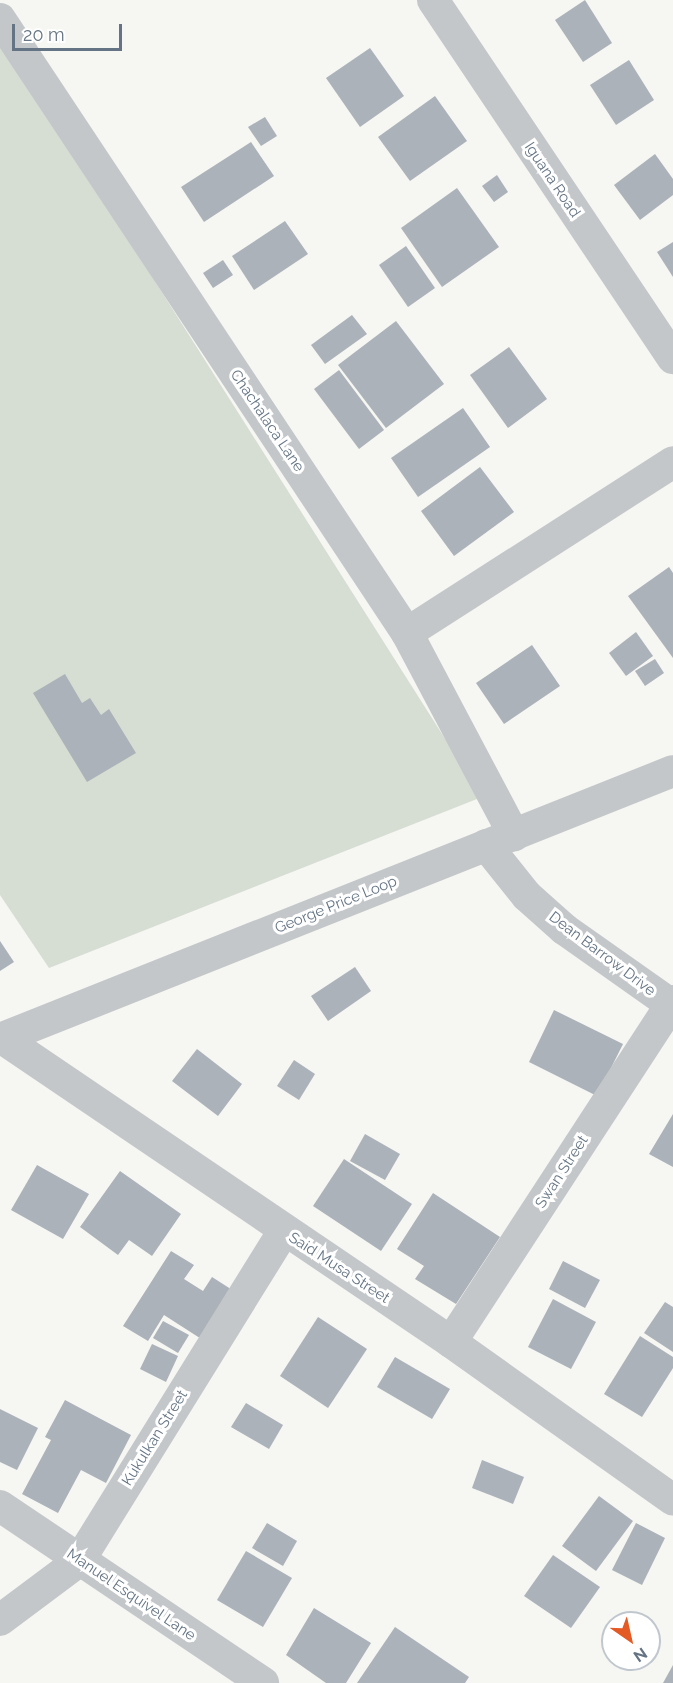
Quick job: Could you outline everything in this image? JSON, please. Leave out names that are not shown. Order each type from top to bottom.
[{"type":"street","name":"Iguana Road","points":[[434,0],[673,358]]},
{"type":"street","name":"Chachalaca Lane","points":[[0,19],[407,633],[500,840]]},
{"type":"street","points":[[407,633],[673,462]]},
{"type":"street","name":"George Price Loop","points":[[1,1039],[673,771]]},
{"type":"street","name":"Dean Barrow Drive","points":[[500,840],[527,896],[564,929],[672,1004]]},
{"type":"street","name":"Swan Street","points":[[451,1342],[672,1004]]},
{"type":"street","name":"Said Musa Street","points":[[1,1039],[283,1232],[451,1342],[673,1500]]},
{"type":"street","name":"Kukulkan Street","points":[[0,1620],[79,1561],[283,1232]]},
{"type":"street","name":"Manuel Esquivel Lane","points":[[0,1506],[263,1683]]},
{"type":"shaded area","points":[[0,37],[482,797],[49,968],[0,895]]},
{"type":"building","points":[[585,0],[612,43],[583,62],[555,20]]},
{"type":"building","points":[[370,48],[404,96],[360,127],[326,78]]},
{"type":"building","points":[[629,60],[654,100],[616,125],[590,85]]},
{"type":"building","points":[[435,96],[467,141],[410,181],[378,137]]},
{"type":"building","points":[[265,117],[277,136],[261,146],[248,127]]},
{"type":"building","points":[[251,142],[274,176],[204,222],[181,187]]},
{"type":"building","points":[[655,154],[673,179],[673,195],[640,220],[614,185]]},
{"type":"building","points":[[497,175],[508,192],[494,202],[482,186]]},
{"type":"building","points":[[457,188],[499,247],[442,287],[401,228]]},
{"type":"building","points":[[285,221],[308,254],[254,290],[232,256]]},
{"type":"building","points":[[673,242],[673,277],[657,252]]},
{"type":"building","points":[[406,246],[435,288],[408,307],[379,265]]},
{"type":"building","points":[[223,260],[233,275],[213,288],[203,273]]},
{"type":"building","points":[[352,315],[367,334],[325,364],[311,345]]},
{"type":"building","points":[[396,321],[444,384],[386,428],[338,365]]},
{"type":"building","points":[[509,347],[547,399],[508,428],[470,375]]},
{"type":"building","points":[[339,370],[384,430],[359,449],[314,389]]},
{"type":"building","points":[[463,408],[490,447],[418,497],[391,458]]},
{"type":"building","points":[[480,467],[514,512],[454,556],[421,511]]},
{"type":"building","points":[[669,567],[673,573],[673,658],[628,596]]},
{"type":"building","points":[[636,632],[653,656],[626,676],[609,653]]},
{"type":"building","points":[[532,645],[560,686],[504,724],[476,683]]},
{"type":"building","points":[[655,659],[664,673],[645,686],[635,671]]},
{"type":"building","points":[[65,674],[82,703],[90,698],[101,715],[109,709],[136,753],[87,782],[33,693]]},
{"type":"building","points":[[0,941],[14,962],[0,971]]},
{"type":"building","points":[[355,967],[371,991],[328,1021],[311,996]]},
{"type":"building","points":[[554,1010],[623,1044],[597,1096],[529,1062]]},
{"type":"building","points":[[197,1049],[242,1084],[218,1116],[172,1081]]},
{"type":"building","points":[[294,1060],[315,1074],[299,1100],[277,1086]]},
{"type":"building","points":[[673,1114],[673,1167],[649,1154]]},
{"type":"building","points":[[365,1134],[400,1154],[385,1180],[350,1161]]},
{"type":"building","points":[[344,1159],[412,1204],[381,1251],[313,1206]]},
{"type":"building","points":[[37,1165],[89,1194],[63,1239],[11,1210]]},
{"type":"building","points":[[120,1171],[181,1214],[152,1256],[129,1240],[118,1255],[80,1227]]},
{"type":"building","points":[[433,1193],[500,1237],[456,1304],[415,1279],[424,1266],[397,1249]]},
{"type":"building","points":[[171,1251],[194,1265],[184,1279],[203,1291],[212,1277],[237,1293],[206,1342],[164,1315],[148,1341],[123,1326]]},
{"type":"building","points":[[563,1261],[600,1280],[585,1308],[549,1289]]},
{"type":"building","points":[[553,1299],[596,1322],[571,1369],[528,1347]]},
{"type":"building","points":[[665,1302],[673,1307],[673,1352],[644,1333]]},
{"type":"building","points":[[318,1317],[367,1349],[328,1408],[280,1376]]},
{"type":"building","points":[[163,1321],[189,1335],[178,1353],[153,1338]]},
{"type":"building","points":[[640,1336],[673,1357],[673,1368],[642,1417],[604,1394]]},
{"type":"building","points":[[152,1344],[178,1356],[166,1382],[140,1369]]},
{"type":"building","points":[[395,1357],[450,1389],[432,1419],[377,1387]]},
{"type":"building","points":[[65,1400],[131,1435],[106,1483],[81,1470],[58,1513],[22,1494],[51,1440],[45,1437]]},
{"type":"building","points":[[246,1403],[283,1425],[269,1449],[231,1427]]},
{"type":"building","points":[[0,1409],[38,1428],[17,1470],[0,1462]]},
{"type":"building","points":[[482,1460],[524,1477],[513,1504],[472,1488]]},
{"type":"building","points":[[599,1496],[633,1521],[596,1571],[562,1546]]},
{"type":"building","points":[[267,1523],[297,1541],[283,1566],[252,1548]]},
{"type":"building","points":[[636,1523],[665,1538],[642,1585],[612,1570]]},
{"type":"building","points":[[246,1551],[292,1578],[263,1627],[217,1600]]},
{"type":"building","points":[[553,1555],[600,1587],[571,1628],[524,1596]]},
{"type":"building","points":[[314,1608],[371,1643],[346,1683],[326,1683],[286,1655]]},
{"type":"building","points":[[395,1627],[469,1677],[465,1683],[357,1683]]},
{"type":"building","points":[[673,1665],[673,1683],[663,1683]]}]
